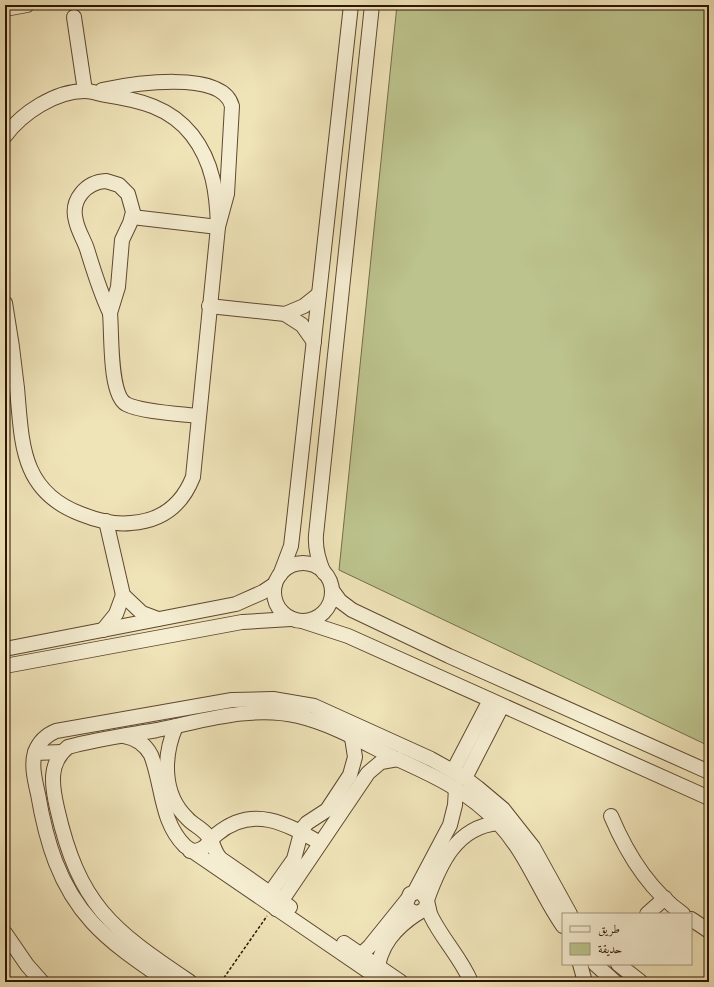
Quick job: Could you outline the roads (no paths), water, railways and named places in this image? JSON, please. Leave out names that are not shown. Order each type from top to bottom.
[{"type":"street","points":[[5,9],[27,5]]},
{"type":"street","points":[[351,5],[291,546],[277,580],[274,595],[277,605],[283,613],[297,620],[348,636],[709,798]]},
{"type":"street","points":[[5,666],[242,622],[313,620],[327,610],[331,602],[332,590],[330,581],[318,561],[315,548],[372,5]]},
{"type":"street","points":[[74,17],[89,92]]},
{"type":"street","points":[[5,136],[25,115],[44,103],[64,95],[139,84],[189,82],[209,85],[226,93],[230,98],[232,106],[227,194],[218,227]]},
{"type":"street","points":[[5,303],[22,448],[32,474],[40,485],[61,504],[87,516],[106,521],[126,524],[151,520],[168,512],[182,499],[193,477],[218,227],[218,201],[214,177],[205,155],[192,135],[175,118],[154,106],[131,98],[89,92]]},
{"type":"street","points":[[110,313],[98,287],[85,242],[76,221],[76,204],[80,194],[88,186],[100,182],[119,185],[128,194],[132,206],[132,218],[122,240],[118,287],[110,313],[114,382],[120,398],[125,403],[140,408],[198,416]]},
{"type":"street","points":[[132,218],[218,227]]},
{"type":"street","points":[[285,314],[304,306],[319,294]]},
{"type":"street","points":[[210,306],[285,314],[302,325],[314,342]]},
{"type":"street","points":[[104,630],[116,614],[123,595],[106,521]]},
{"type":"street","points":[[5,649],[236,604],[263,592],[277,580],[287,568],[297,564],[316,566],[324,573]]},
{"type":"street","points":[[332,590],[340,601],[352,610],[456,660],[709,772]]},
{"type":"street","points":[[123,595],[142,613],[158,619]]},
{"type":"street","points":[[168,982],[122,950],[91,921],[67,887],[50,850],[36,786],[34,761],[35,753],[42,739],[56,731],[232,700],[260,705],[316,721],[398,759],[428,765]]},
{"type":"street","points":[[190,982],[131,941],[116,928],[90,897],[80,880],[66,846],[52,777],[55,764],[62,752],[68,748],[81,744],[239,714],[260,705],[287,700],[314,706],[458,779],[499,806],[524,834],[542,861],[569,913]]},
{"type":"street","points":[[357,958],[410,896],[450,825],[455,805],[458,779],[496,703]]},
{"type":"street","points":[[176,726],[167,756],[167,774],[170,786],[182,814],[202,830],[211,840],[218,857],[273,902]]},
{"type":"street","points":[[124,736],[138,740],[149,751],[158,776],[166,815],[174,833],[188,848],[273,902],[357,958],[379,975],[401,982]]},
{"type":"street","points":[[273,902],[294,859],[300,832],[307,823],[327,810],[350,775],[355,764],[352,738]]},
{"type":"street","points":[[35,753],[62,752]]},
{"type":"street","points":[[273,902],[320,843],[371,769],[386,760],[398,759]]},
{"type":"street","points":[[458,779],[478,804],[498,823],[517,847],[546,900],[562,924]]},
{"type":"street","points":[[611,816],[621,839],[633,860],[648,880],[682,913]]},
{"type":"street","points":[[188,848],[204,848],[211,840],[227,828],[245,821],[261,818],[276,821],[320,843]]},
{"type":"street","points":[[379,975],[388,940],[396,930],[424,906],[440,870],[461,837],[479,827],[498,823]]},
{"type":"street","points":[[188,848],[193,833],[202,830],[227,828]]},
{"type":"street","points":[[50,850],[66,846]]},
{"type":"street","points":[[410,896],[424,894],[424,906],[454,950],[471,982]]},
{"type":"street","points":[[410,896],[408,908],[414,913],[424,906]]},
{"type":"street","points":[[648,913],[665,898]]},
{"type":"street","points":[[692,921],[709,931]]},
{"type":"street","points":[[5,933],[27,965],[42,982]]},
{"type":"street","points":[[580,965],[585,982]]},
{"type":"street","points":[[596,965],[615,982]]},
{"type":"street","points":[[619,965],[641,982]]}]
